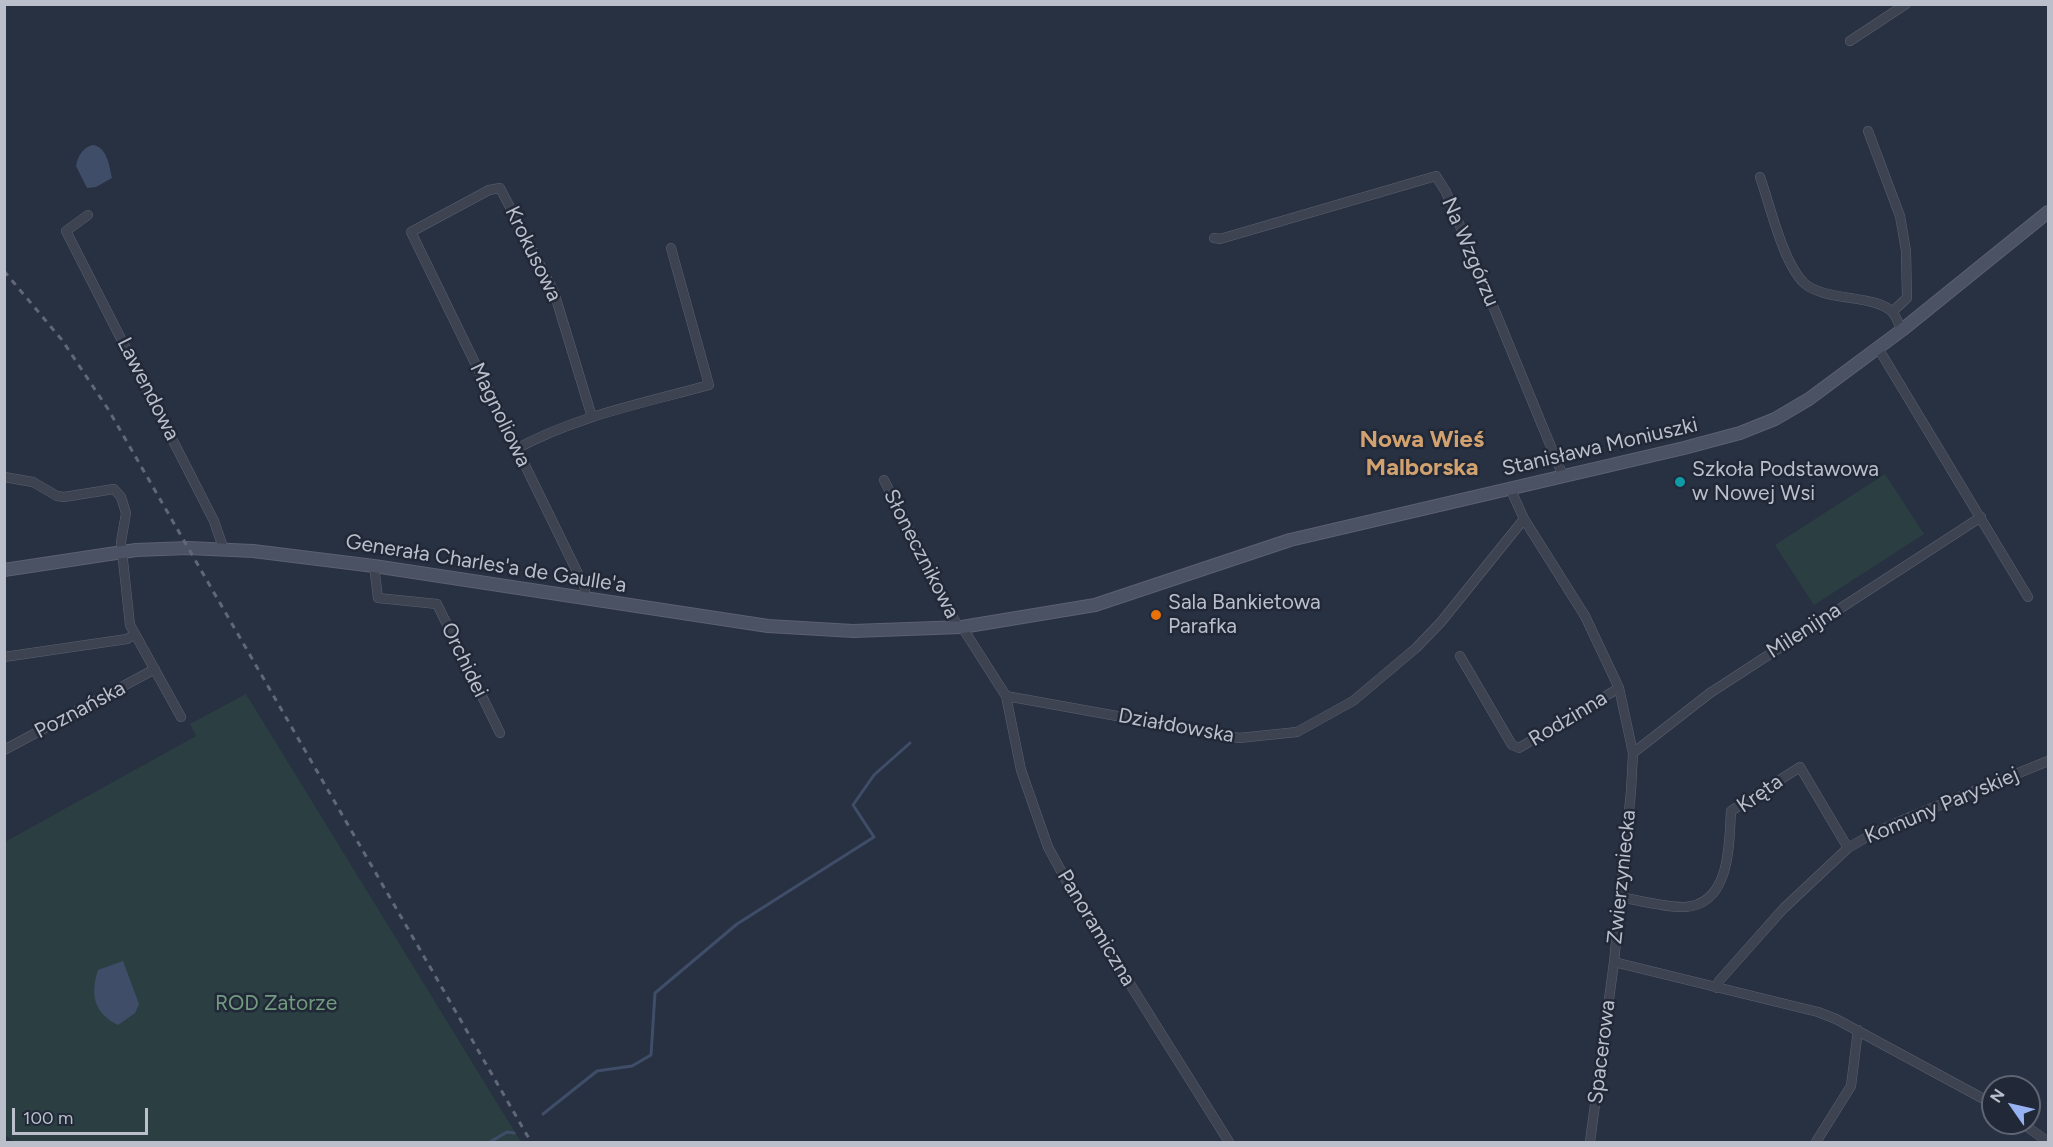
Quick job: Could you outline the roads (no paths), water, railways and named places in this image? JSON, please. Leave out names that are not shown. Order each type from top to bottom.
[{"type":"main road","name":"Stanisława Moniuszki","points":[[960,627],[1095,605],[1290,540],[1740,433],[1775,419],[1809,399],[1902,330],[2049,212]]},
{"type":"main road","name":"Generała Charles'a de Gaulle'a","points":[[4,570],[122,552],[188,548],[224,549],[374,566],[768,626],[853,631],[960,627]]},
{"type":"street","points":[[1850,40],[1906,4]]},
{"type":"street","points":[[1868,131],[1900,216],[1906,251],[1907,298],[1892,312]]},
{"type":"street","name":"Na Wzgórzu","points":[[1214,238],[1220,239],[1436,176],[1446,192],[1563,476]]},
{"type":"street","points":[[1760,177],[1789,260],[1804,283],[1816,291],[1873,303],[1892,312],[1902,330]]},
{"type":"street","name":"Krokusowa","points":[[411,232],[489,190],[500,188],[554,292],[592,417]]},
{"type":"street","name":"Lawendowa","points":[[88,215],[66,231],[214,520],[224,549]]},
{"type":"street","name":"Magnoliowa","points":[[411,232],[585,588],[584,599]]},
{"type":"street","points":[[516,449],[544,434],[592,417],[710,385],[671,248]]},
{"type":"street","points":[[1878,348],[2028,597]]},
{"type":"street","points":[[4,477],[33,482],[57,496],[64,497],[114,489],[121,497],[126,513],[121,542],[130,625],[181,717]]},
{"type":"street","name":"Słonecznikowa","points":[[884,480],[960,627]]},
{"type":"street","points":[[1510,488],[1524,519]]},
{"type":"street","name":"Milenijna","points":[[1633,753],[1710,693],[1981,517]]},
{"type":"street","name":"Zwierzyniecka","points":[[1524,519],[1585,616],[1619,688],[1633,753],[1614,962],[1818,1012],[1858,1030],[1981,1097]]},
{"type":"street","name":"Działdowska","points":[[1006,696],[1239,738],[1298,732],[1353,701],[1416,648],[1441,622],[1524,519]]},
{"type":"street","name":"Orchidei","points":[[374,566],[378,598],[437,604],[500,733]]},
{"type":"street","points":[[960,627],[1006,696]]},
{"type":"street","points":[[4,657],[127,639],[135,634]]},
{"type":"street","name":"Rodzinna","points":[[1460,656],[1512,745],[1519,748],[1619,688]]},
{"type":"street","name":"Poznańska","points":[[4,750],[155,669]]},
{"type":"street","name":"Panoramiczna","points":[[1006,696],[1021,770],[1048,847],[1073,893],[1229,1143]]},
{"type":"street","name":"Komuny Paryskiej","points":[[1717,988],[1719,981],[1783,909],[1848,848],[1903,820],[2049,761]]},
{"type":"street","name":"Kręta","points":[[1620,897],[1686,907],[1702,902],[1714,892],[1724,878],[1729,849],[1731,811],[1800,767],[1848,848]]},
{"type":"street","name":"Spacerowa","points":[[1590,1143],[1614,962]]},
{"type":"street","points":[[1816,1143],[1851,1086],[1858,1030]]},
{"type":"water","points":[[93,145],[98,146],[104,153],[112,178],[96,187],[87,188],[76,166],[82,152]]},
{"type":"water","points":[[123,961],[139,1004],[135,1013],[118,1025],[99,1009],[94,987],[98,970]]},
{"type":"waterway","points":[[543,1114],[597,1071],[632,1066],[651,1055],[655,993],[737,924],[874,837],[853,805],[874,775],[910,743]]},
{"type":"waterway","points":[[490,1142],[507,1132],[514,1133]]},
{"type":"railway","points":[[4,271],[62,340],[108,409],[531,1142]]},
{"type":"place","name":"Szkoła Podstawowa w Nowej Wsi","points":[[1680,482]]},
{"type":"place","name":"Sala Bankietowa Parafka","points":[[1156,615]]},
{"type":"district","name":"Nowa Wieś Malborska","points":[[1422,454]]},
{"type":"park label","name":"ROD Zatorze","points":[[276,1004]]}]
